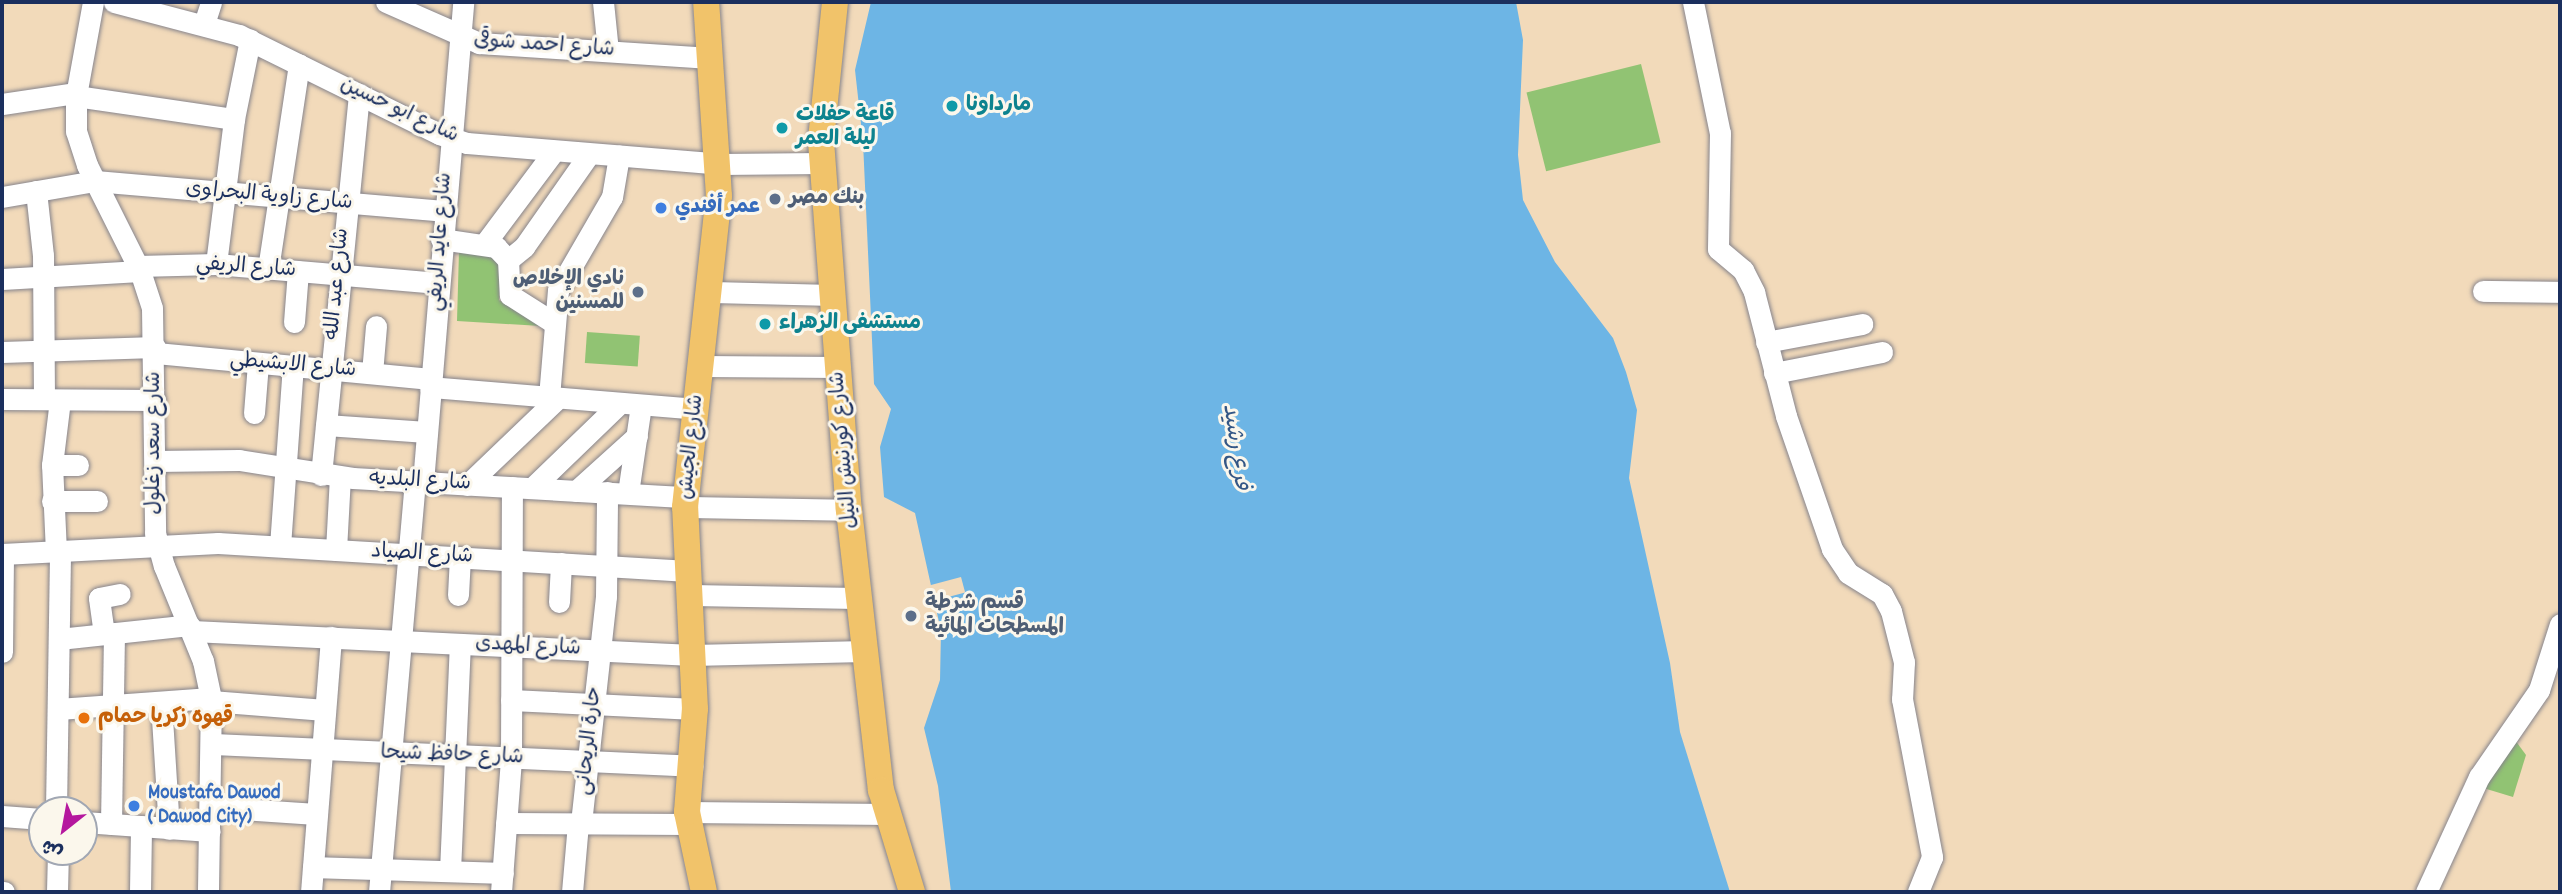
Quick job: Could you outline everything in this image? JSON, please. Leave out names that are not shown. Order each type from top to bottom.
[{"type":"main road","name":"شارع الجيش","points":[[704,892],[687,818],[695,709],[685,502],[712,292],[720,164],[706,2]]},
{"type":"main road","name":"شارع كورنيش النيل","points":[[835,2],[823,96],[823,163],[849,510],[879,773],[888,814],[912,892]]},
{"type":"main road","points":[[895,892],[898,840]]},
{"type":"street","name":"شارع سعد زغلول","points":[[93,2],[76,94],[76,131],[95,181],[139,268],[152,308],[156,350],[157,543],[190,628],[211,700],[213,744],[208,892]]},
{"type":"street","name":"شارع ابو حسين","points":[[114,2],[204,24],[250,40],[449,138],[554,151],[720,164],[823,163]]},
{"type":"street","points":[[204,24],[211,2]]},
{"type":"street","name":"شارع احمد شوقى","points":[[386,2],[459,38],[711,58]]},
{"type":"street","name":"شارع عايد الريفي","points":[[379,892],[400,641],[426,432],[449,138],[463,2]]},
{"type":"street","points":[[603,2],[608,51]]},
{"type":"street","points":[[1693,2],[1720,125],[1718,249],[1747,277],[1774,373],[1832,549],[1848,573],[1882,594],[1891,611],[1903,662],[1902,699],[1932,857],[1918,892]]},
{"type":"street","points":[[216,264],[234,119],[250,40]]},
{"type":"street","points":[[268,269],[276,198],[299,64]]},
{"type":"street","points":[[2,104],[76,94],[234,119]]},
{"type":"street","name":"شارع عبد الله","points":[[336,550],[326,425],[359,94]]},
{"type":"street","points":[[486,242],[554,151]]},
{"type":"street","points":[[508,260],[524,247],[589,153]]},
{"type":"street","points":[[467,485],[554,397],[554,323],[561,279],[611,197],[619,156]]},
{"type":"street","name":"شارع زاوية البحراوى","points":[[2,197],[95,181],[346,205],[444,211]]},
{"type":"street","points":[[36,191],[43,277],[44,351],[52,399],[52,501],[58,552],[56,796]]},
{"type":"street","points":[[441,239],[486,242],[508,260],[510,295],[554,323]]},
{"type":"street","name":"شارع الريفي","points":[[2,279],[216,264],[438,283]]},
{"type":"street","points":[[295,322],[298,271]]},
{"type":"street","points":[[2483,291],[2560,292]]},
{"type":"street","points":[[712,292],[833,295]]},
{"type":"street","points":[[1766,342],[1862,324]]},
{"type":"street","points":[[372,373],[376,326]]},
{"type":"street","name":"شارع الابشيطي","points":[[2,352],[156,350],[258,363],[372,373],[430,383],[554,397],[695,409]]},
{"type":"street","points":[[1774,373],[1882,352]]},
{"type":"street","points":[[254,413],[258,363]]},
{"type":"street","points":[[280,546],[293,366]]},
{"type":"street","points":[[701,366],[838,367]]},
{"type":"street","points":[[2,399],[155,400]]},
{"type":"street","points":[[313,867],[450,872],[502,883],[511,758],[512,560],[522,488],[631,404]]},
{"type":"street","name":"حارة الريحانى","points":[[572,892],[600,651],[606,566],[618,493],[637,436],[631,404]]},
{"type":"street","points":[[326,425],[426,432]]},
{"type":"street","points":[[576,491],[637,436]]},
{"type":"street","name":"شارع البلديه","points":[[155,461],[239,460],[331,476],[618,493],[685,502],[849,510]]},
{"type":"street","points":[[51,465],[78,465]]},
{"type":"street","points":[[52,501],[97,501]]},
{"type":"street","name":"شارع الصياد","points":[[2,554],[157,543],[280,546],[606,566],[688,583],[859,598]]},
{"type":"street","points":[[2,554],[2,652]]},
{"type":"street","points":[[458,595],[460,557]]},
{"type":"street","points":[[559,602],[561,563]]},
{"type":"street","points":[[111,824],[113,705],[109,633],[99,598],[120,594]]},
{"type":"street","points":[[2426,892],[2479,778],[2539,690],[2560,624]]},
{"type":"street","name":"شارع المهدى","points":[[59,639],[190,628],[692,655],[865,651]]},
{"type":"street","points":[[311,892],[331,637]]},
{"type":"street","points":[[450,872],[460,644]]},
{"type":"street","points":[[58,709],[211,700],[325,710]]},
{"type":"street","points":[[511,700],[695,709]]},
{"type":"street","points":[[161,702],[169,829]]},
{"type":"street","name":"شارع حافظ شيحا","points":[[213,744],[322,752],[692,766]]},
{"type":"street","points":[[211,807],[317,814]]},
{"type":"street","points":[[506,822],[580,823],[888,814]]},
{"type":"street","points":[[2,816],[28,818]]},
{"type":"street","points":[[98,823],[210,831]]},
{"type":"street","points":[[140,892],[141,827]]},
{"type":"street","points":[[57,892],[58,866]]},
{"type":"green space","points":[[1641,64],[1661,143],[1546,171],[1527,93]]},
{"type":"green space","points":[[487,249],[502,267],[499,300],[541,326],[457,321],[459,251]]},
{"type":"green space","points":[[587,332],[640,336],[638,367],[585,363]]},
{"type":"green space","points":[[2515,740],[2526,755],[2513,797],[2480,787]]},
{"type":"water","name":"فرع رشيد","points":[[871,2],[1516,2],[1523,40],[1518,155],[1523,200],[1555,262],[1613,338],[1626,372],[1637,410],[1629,478],[1670,663],[1680,732],[1730,892],[951,892],[938,786],[924,728],[940,680],[941,631],[915,513],[884,497],[880,447],[891,409],[874,384],[863,142],[855,70]]},
{"type":"pier","points":[[961,577],[965,592],[933,601],[929,586]]},
{"type":"place","name":"مارداونا","points":[[952,106]]},
{"type":"place","name":"قاعة حفلات ليلة العمر","points":[[782,128]]},
{"type":"place","name":"بنك مصر","points":[[775,199]]},
{"type":"place","name":"عمر أفندي","points":[[661,208]]},
{"type":"place","name":"نادي الإخلاص للمسنين","points":[[638,292]]},
{"type":"place","name":"مستشفى الزهراء","points":[[765,324]]},
{"type":"place","name":"قسم شرطة المسطحات المائية","points":[[911,616]]},
{"type":"place","name":"قهوه زكريا حمام","points":[[84,718]]},
{"type":"place","name":"Moustafa Dawod ( Dawod City)","points":[[134,806]]}]
